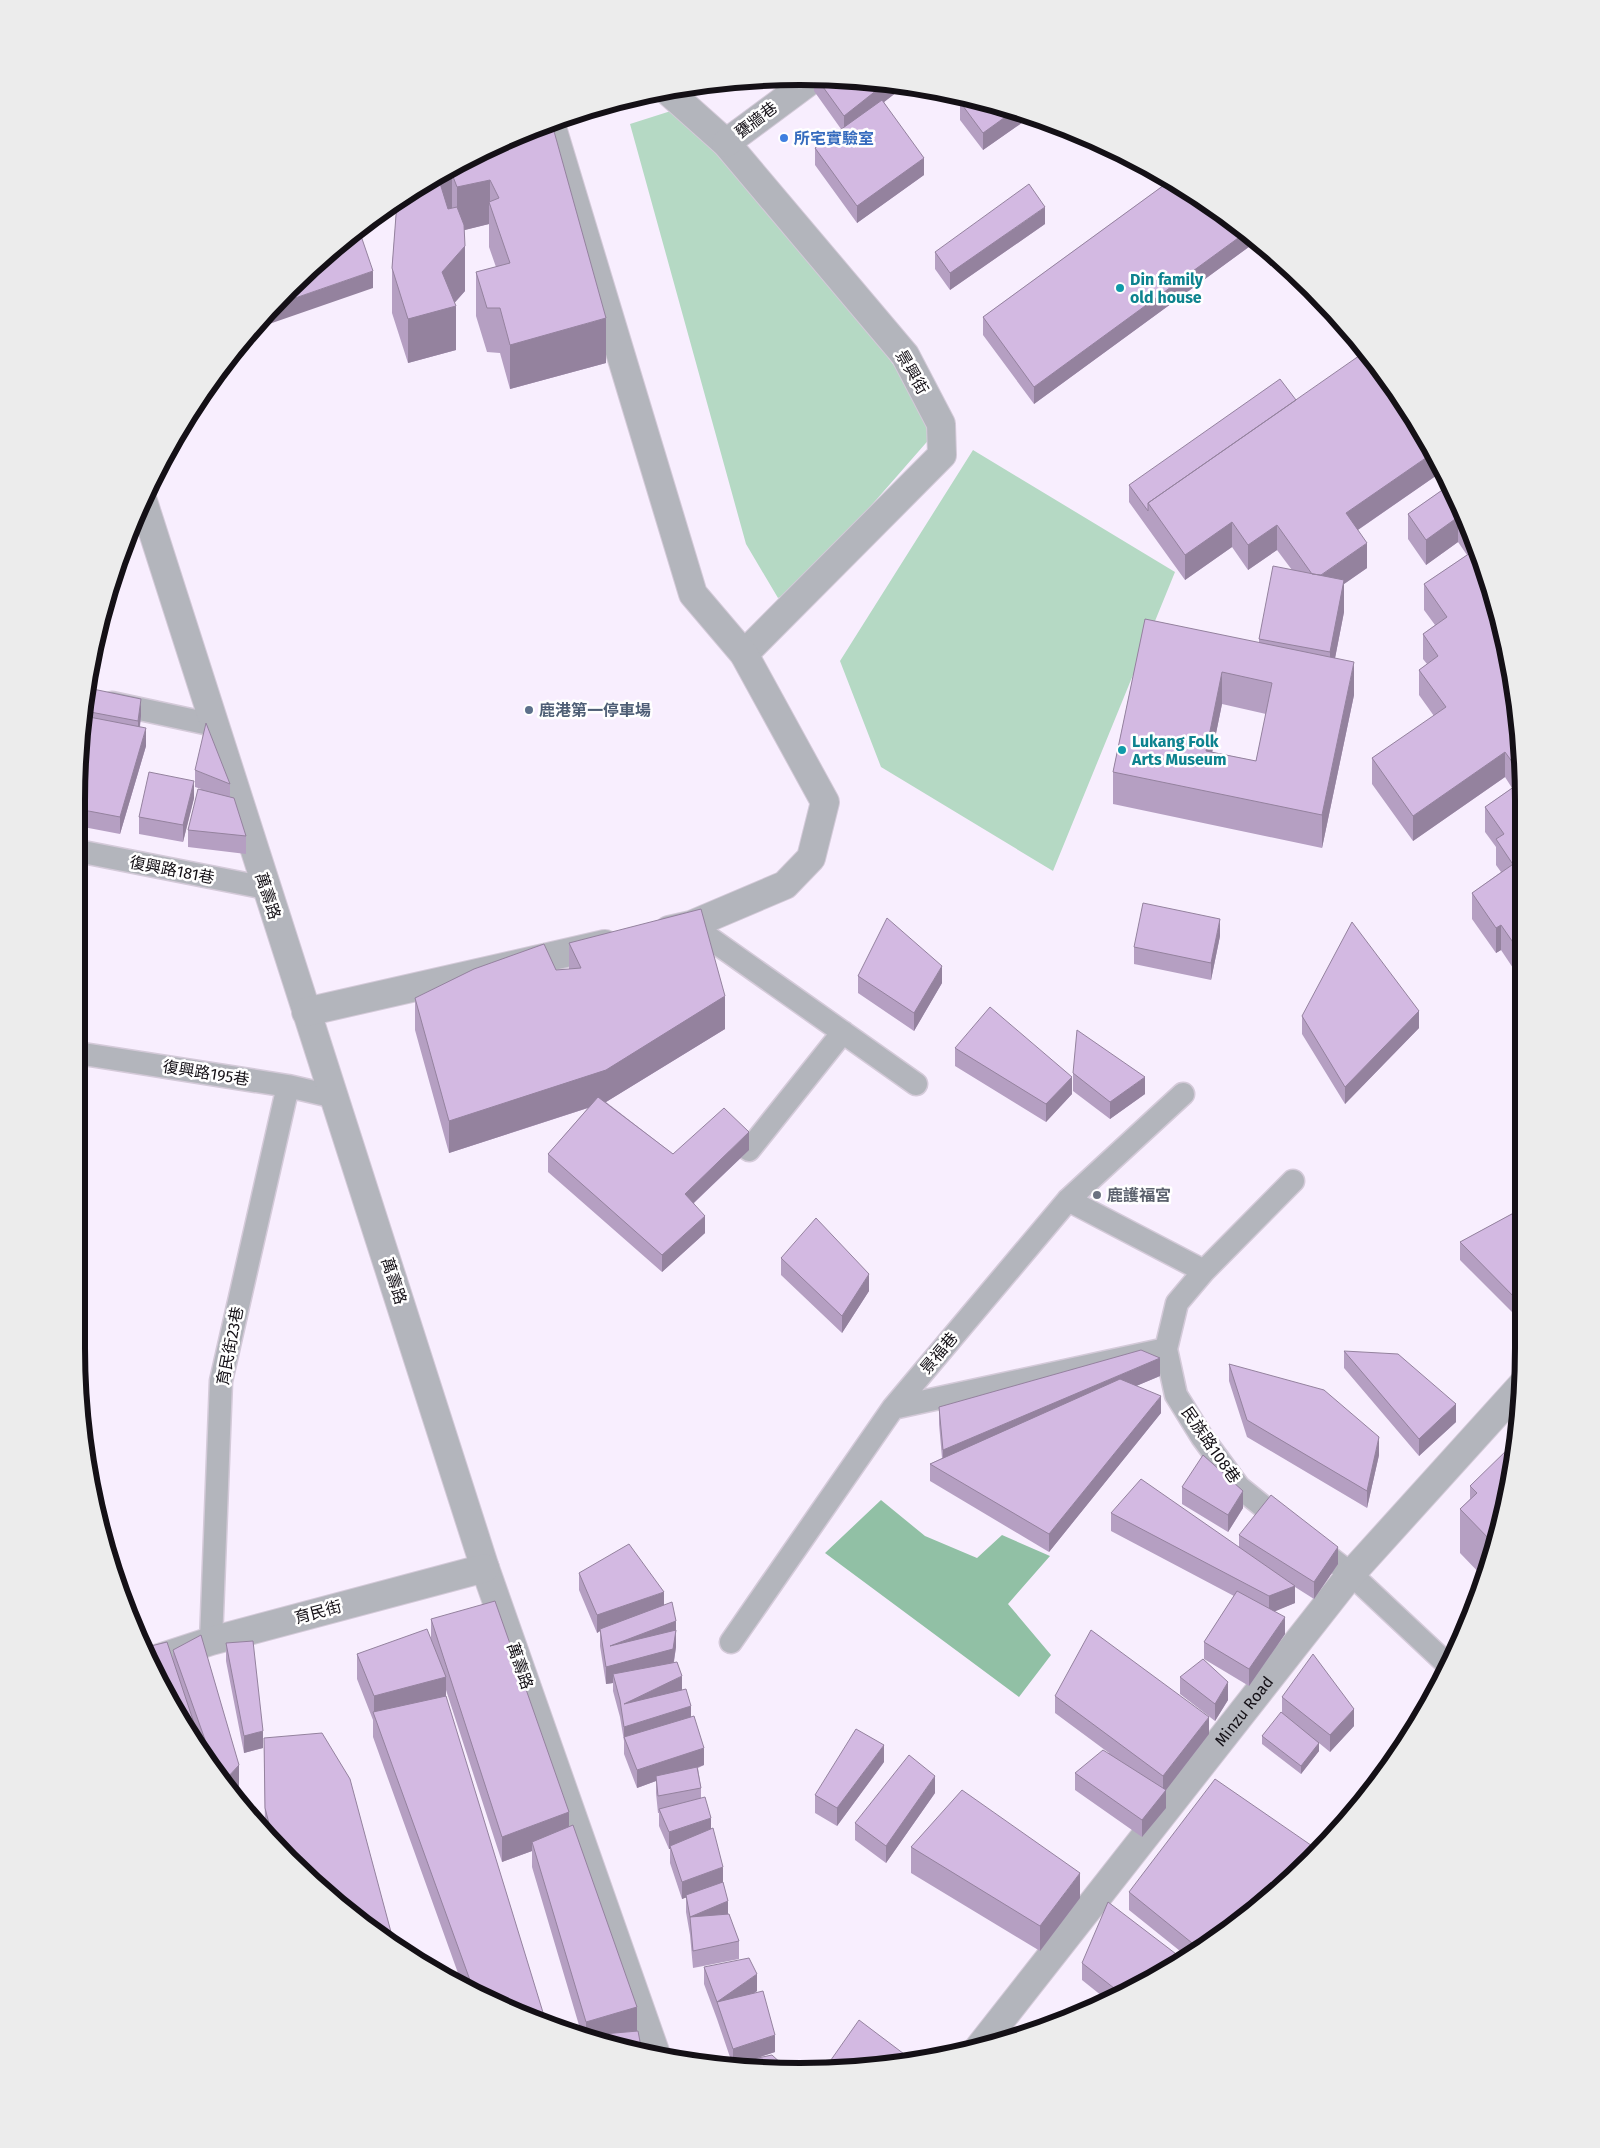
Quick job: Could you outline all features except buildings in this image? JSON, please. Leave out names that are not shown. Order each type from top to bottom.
[{"type":"street","name":"甕牆巷","points":[[726,143],[804,85]]},
{"type":"street","name":"景興街","points":[[674,97],[726,143],[905,355],[941,424],[942,455],[744,654]]},
{"type":"street","points":[[306,1012],[691,925],[785,885],[811,858],[825,802],[744,654],[693,594],[553,129]]},
{"type":"street","name":"萬壽路","points":[[146,511],[485,1568],[654,2047]]},
{"type":"street","name":"Minzu Road","points":[[986,2039],[1351,1574],[1513,1395]]},
{"type":"street","name":"育民街","points":[[157,1659],[211,1641],[485,1568]]},
{"type":"lane","points":[[92,699],[214,725]]},
{"type":"lane","name":"復興路181巷","points":[[85,852],[266,888]]},
{"type":"lane","points":[[691,925],[916,1084]]},
{"type":"lane","points":[[749,1150],[843,1032]]},
{"type":"lane","name":"復興路195巷","points":[[85,1053],[288,1086],[335,1097]]},
{"type":"lane","name":"育民街23巷","points":[[211,1641],[221,1381],[288,1086]]},
{"type":"lane","name":"景福巷","points":[[731,1642],[892,1408],[1068,1200],[1183,1094]]},
{"type":"lane","name":"民族路108巷","points":[[1293,1181],[1204,1271],[1177,1303],[1166,1349],[1176,1396],[1202,1437],[1239,1487],[1351,1574],[1443,1660]]},
{"type":"lane","points":[[1068,1200],[1204,1271]]},
{"type":"lane","points":[[892,1408],[1166,1349]]},
{"type":"green space","points":[[674,110],[789,220],[939,428],[800,587],[778,598],[746,544],[630,124]]},
{"type":"green space","points":[[973,450],[1175,572],[1053,871],[881,767],[840,661]]},
{"type":"green space","points":[[881,1500],[925,1536],[977,1558],[1002,1535],[1050,1556],[1008,1604],[1051,1655],[1019,1697],[825,1553]]},
{"type":"place","name":"所宅實驗室","points":[[784,138]]},
{"type":"place","name":"Din family old house","points":[[1120,288]]},
{"type":"place","name":"鹿港第一停車場","points":[[529,710]]},
{"type":"place","name":"Lukang Folk Arts Museum","points":[[1122,750]]},
{"type":"place","name":"鹿護福宮","points":[[1097,1195]]}]
